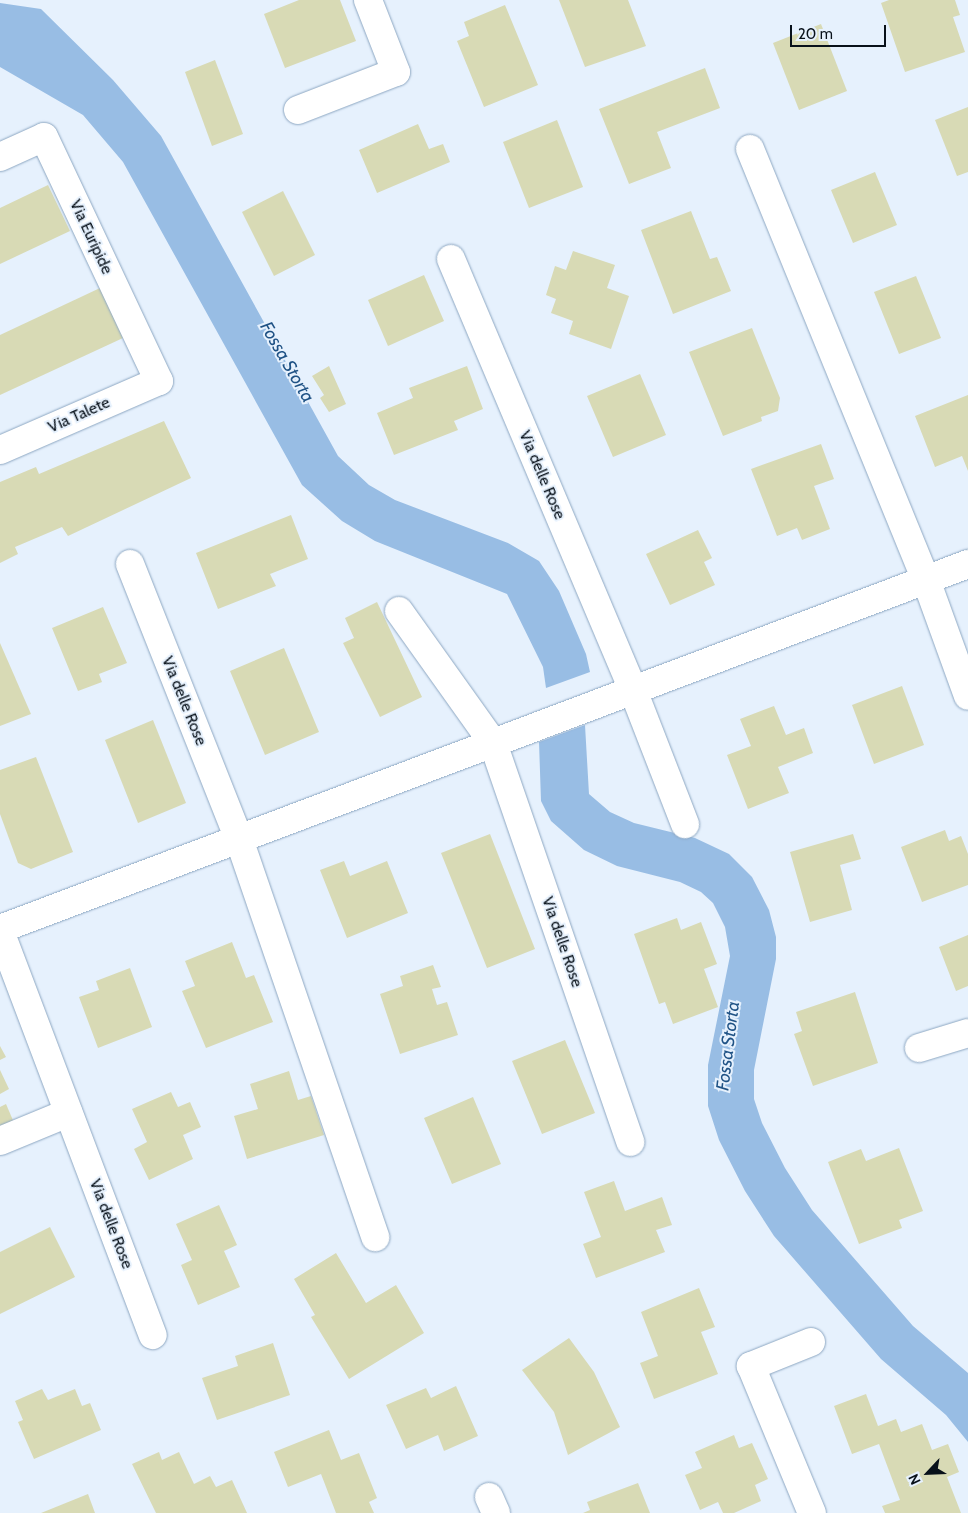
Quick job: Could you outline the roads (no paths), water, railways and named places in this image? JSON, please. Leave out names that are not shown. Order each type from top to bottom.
[{"type":"street","points":[[298,110],[396,72],[368,0]]},
{"type":"street","name":"Via Euripide","points":[[0,157],[44,137],[159,381]]},
{"type":"street","points":[[750,149],[926,580],[968,696]]},
{"type":"street","name":"Via delle Rose","points":[[451,259],[633,690],[685,824]]},
{"type":"street","name":"Via Talete","points":[[0,450],[159,381]]},
{"type":"street","name":"Via delle Rose","points":[[130,564],[239,839],[375,1237]]},
{"type":"street","name":"Via delle Rose","points":[[153,1335],[0,930],[968,564]]},
{"type":"street","name":"Via delle Rose","points":[[399,611],[493,743],[630,1142]]},
{"type":"street","points":[[919,1048],[968,1033]]},
{"type":"street","points":[[0,1141],[68,1113]]},
{"type":"street","points":[[811,1342],[752,1366],[812,1513]]},
{"type":"water","points":[[0,3],[41,9],[113,80],[161,136],[338,456],[369,485],[395,500],[508,543],[539,561],[559,591],[586,654],[590,672],[546,688],[543,667],[507,594],[375,541],[342,521],[302,485],[123,162],[83,115],[0,67]]},
{"type":"water","name":"Fossa Storta","points":[[585,725],[589,794],[610,812],[634,823],[695,838],[729,854],[752,877],[769,910],[776,937],[776,959],[754,1070],[754,1099],[762,1123],[785,1168],[812,1210],[913,1326],[968,1373],[968,1442],[946,1415],[881,1359],[774,1236],[745,1191],[719,1140],[708,1106],[708,1065],[730,956],[725,927],[713,903],[701,892],[680,882],[617,866],[584,850],[551,821],[541,801],[539,742]]}]
